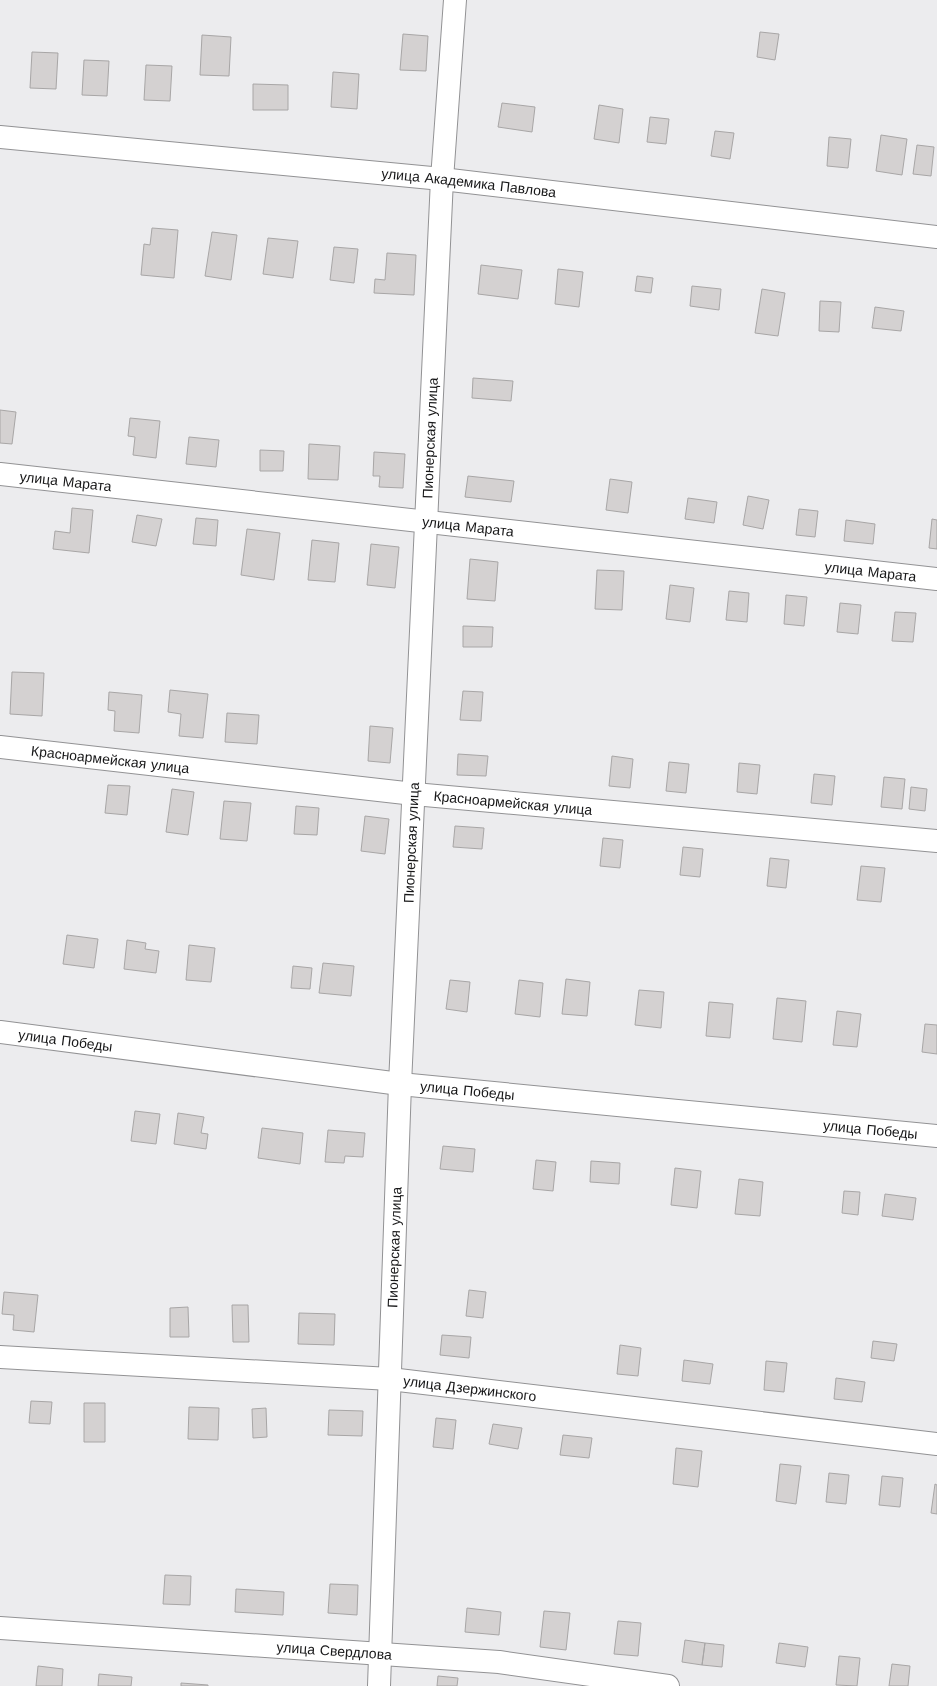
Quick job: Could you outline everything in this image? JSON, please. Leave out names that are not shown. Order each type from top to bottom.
[{"type":"street","name":"Пионерская улица","points":[[380,1686],[400,1084],[442,179],[455,0]]},
{"type":"street","name":"улица Академика Павлова","points":[[0,136],[442,179],[937,236]]},
{"type":"street","name":"улица Марата","points":[[0,474],[937,579]]},
{"type":"street","name":"Красноармейская улица","points":[[0,747],[414,794],[937,840]]},
{"type":"street","name":"улица Победы","points":[[0,1032],[400,1084],[937,1136]]},
{"type":"street","name":"улица Дзержинского","points":[[0,1357],[390,1379],[937,1444]]},
{"type":"street","name":"улица Свердлова","points":[[0,1628],[499,1662],[668,1686]]},
{"type":"building","points":[[760,32],[779,34],[775,60],[757,57]]},
{"type":"building","points":[[403,34],[428,36],[426,71],[400,70]]},
{"type":"building","points":[[202,35],[231,37],[229,76],[200,75]]},
{"type":"building","points":[[32,52],[58,53],[56,89],[30,88]]},
{"type":"building","points":[[84,60],[109,61],[107,96],[82,95]]},
{"type":"building","points":[[146,65],[172,66],[170,101],[144,100]]},
{"type":"building","points":[[333,72],[359,74],[357,109],[331,107]]},
{"type":"building","points":[[253,84],[288,85],[288,110],[253,110]]},
{"type":"building","points":[[502,103],[535,107],[532,132],[498,127]]},
{"type":"building","points":[[599,105],[623,109],[619,143],[594,139]]},
{"type":"building","points":[[650,117],[669,119],[666,144],[647,142]]},
{"type":"building","points":[[715,131],[734,133],[730,159],[711,156]]},
{"type":"building","points":[[881,135],[907,139],[902,175],[876,171]]},
{"type":"building","points":[[829,137],[851,139],[848,168],[827,166]]},
{"type":"building","points":[[917,145],[934,147],[931,176],[913,174]]},
{"type":"building","points":[[152,228],[178,230],[174,278],[141,275],[144,244],[150,245]]},
{"type":"building","points":[[212,232],[237,235],[231,280],[205,276]]},
{"type":"building","points":[[268,238],[298,241],[293,278],[263,274]]},
{"type":"building","points":[[334,247],[358,249],[354,283],[330,280]]},
{"type":"building","points":[[387,253],[416,255],[414,295],[374,293],[375,279],[385,280]]},
{"type":"building","points":[[481,265],[522,270],[518,299],[478,294]]},
{"type":"building","points":[[558,269],[583,272],[579,307],[555,304]]},
{"type":"building","points":[[637,276],[653,278],[651,293],[635,291]]},
{"type":"building","points":[[692,286],[721,289],[719,310],[690,306]]},
{"type":"building","points":[[762,289],[785,293],[778,336],[755,333]]},
{"type":"building","points":[[820,301],[841,302],[839,332],[819,331]]},
{"type":"building","points":[[875,307],[904,311],[901,331],[872,328]]},
{"type":"building","points":[[473,378],[513,381],[511,401],[472,398]]},
{"type":"building","points":[[0,410],[16,412],[12,444],[0,443]]},
{"type":"building","points":[[130,418],[160,421],[156,458],[133,455],[135,437],[128,436]]},
{"type":"building","points":[[189,437],[219,440],[216,467],[186,464]]},
{"type":"building","points":[[309,444],[340,446],[338,480],[308,479]]},
{"type":"building","points":[[260,450],[284,451],[283,471],[260,471]]},
{"type":"building","points":[[374,452],[405,454],[403,488],[379,487],[380,476],[373,476]]},
{"type":"building","points":[[468,476],[514,481],[511,502],[465,497]]},
{"type":"building","points":[[610,479],[632,482],[628,513],[606,510]]},
{"type":"building","points":[[748,496],[769,500],[763,529],[743,525]]},
{"type":"building","points":[[688,498],[717,502],[714,523],[685,519]]},
{"type":"building","points":[[72,508],[93,510],[89,553],[53,549],[55,531],[70,533]]},
{"type":"building","points":[[799,509],[818,511],[815,537],[796,535]]},
{"type":"building","points":[[137,515],[162,519],[156,546],[132,542]]},
{"type":"building","points":[[196,518],[218,520],[216,546],[193,544]]},
{"type":"building","points":[[932,519],[937,520],[937,549],[929,548]]},
{"type":"building","points":[[846,520],[875,524],[873,544],[844,541]]},
{"type":"building","points":[[247,529],[280,533],[274,580],[241,575]]},
{"type":"building","points":[[312,540],[339,543],[335,582],[308,580]]},
{"type":"building","points":[[371,544],[399,547],[395,588],[367,585]]},
{"type":"building","points":[[470,559],[498,562],[495,601],[467,599]]},
{"type":"building","points":[[597,570],[624,571],[622,610],[595,609]]},
{"type":"building","points":[[670,585],[694,588],[690,622],[666,619]]},
{"type":"building","points":[[729,591],[749,593],[747,622],[726,620]]},
{"type":"building","points":[[786,595],[807,597],[804,626],[784,624]]},
{"type":"building","points":[[840,603],[861,605],[858,634],[837,632]]},
{"type":"building","points":[[895,612],[916,613],[913,642],[892,641]]},
{"type":"building","points":[[463,626],[493,627],[492,647],[463,647]]},
{"type":"building","points":[[12,672],[44,673],[42,716],[10,714]]},
{"type":"building","points":[[170,690],[208,694],[203,738],[179,736],[181,714],[168,712]]},
{"type":"building","points":[[463,691],[483,692],[481,721],[460,720]]},
{"type":"building","points":[[109,692],[142,695],[139,733],[114,731],[115,711],[108,710]]},
{"type":"building","points":[[227,713],[259,715],[257,744],[225,742]]},
{"type":"building","points":[[370,726],[393,728],[390,763],[368,761]]},
{"type":"building","points":[[458,754],[488,756],[486,776],[457,775]]},
{"type":"building","points":[[612,756],[633,759],[630,788],[609,786]]},
{"type":"building","points":[[669,762],[689,764],[686,793],[666,791]]},
{"type":"building","points":[[739,763],[760,765],[757,794],[737,792]]},
{"type":"building","points":[[814,774],[835,776],[832,805],[811,803]]},
{"type":"building","points":[[884,777],[905,779],[902,809],[881,807]]},
{"type":"building","points":[[108,785],[130,786],[127,815],[105,813]]},
{"type":"building","points":[[911,787],[927,789],[925,811],[909,809]]},
{"type":"building","points":[[172,789],[194,792],[188,835],[166,832]]},
{"type":"building","points":[[224,801],[251,803],[247,841],[220,839]]},
{"type":"building","points":[[296,806],[319,808],[317,835],[294,834]]},
{"type":"building","points":[[365,816],[389,819],[385,854],[361,851]]},
{"type":"building","points":[[455,826],[484,828],[482,849],[453,847]]},
{"type":"building","points":[[603,838],[623,840],[620,868],[600,866]]},
{"type":"building","points":[[683,847],[703,849],[700,877],[680,875]]},
{"type":"building","points":[[770,858],[789,860],[786,888],[767,886]]},
{"type":"building","points":[[861,866],[885,868],[881,902],[857,900]]},
{"type":"building","points":[[67,935],[98,939],[94,968],[63,964]]},
{"type":"building","points":[[127,940],[146,943],[145,949],[159,951],[156,973],[124,969]]},
{"type":"building","points":[[189,945],[215,948],[211,982],[186,980]]},
{"type":"building","points":[[323,963],[354,966],[351,996],[319,993]]},
{"type":"building","points":[[293,966],[312,968],[310,989],[291,988]]},
{"type":"building","points":[[566,979],[590,982],[587,1016],[562,1014]]},
{"type":"building","points":[[450,980],[470,982],[467,1012],[446,1009]]},
{"type":"building","points":[[519,980],[543,983],[540,1017],[515,1014]]},
{"type":"building","points":[[639,990],[664,992],[661,1028],[635,1025]]},
{"type":"building","points":[[777,998],[806,1001],[802,1042],[773,1039]]},
{"type":"building","points":[[709,1002],[733,1004],[730,1038],[706,1036]]},
{"type":"building","points":[[837,1011],[861,1014],[857,1047],[833,1045]]},
{"type":"building","points":[[925,1024],[937,1025],[937,1054],[922,1052]]},
{"type":"building","points":[[135,1111],[160,1114],[156,1144],[131,1141]]},
{"type":"building","points":[[178,1113],[204,1117],[201,1133],[208,1134],[206,1149],[174,1144]]},
{"type":"building","points":[[262,1128],[303,1133],[300,1164],[258,1158]]},
{"type":"building","points":[[328,1130],[365,1133],[363,1157],[345,1156],[344,1163],[325,1162]]},
{"type":"building","points":[[443,1146],[475,1149],[473,1172],[440,1169]]},
{"type":"building","points":[[536,1160],[556,1162],[553,1191],[533,1189]]},
{"type":"building","points":[[591,1161],[620,1163],[619,1184],[590,1182]]},
{"type":"building","points":[[675,1168],[701,1171],[697,1208],[671,1205]]},
{"type":"building","points":[[739,1179],[763,1182],[760,1216],[735,1214]]},
{"type":"building","points":[[844,1191],[860,1192],[858,1215],[842,1213]]},
{"type":"building","points":[[885,1194],[916,1198],[913,1220],[882,1216]]},
{"type":"building","points":[[469,1290],[486,1292],[483,1318],[466,1316]]},
{"type":"building","points":[[4,1292],[38,1295],[34,1332],[13,1330],[14,1315],[2,1314]]},
{"type":"building","points":[[232,1305],[248,1305],[249,1342],[233,1342]]},
{"type":"building","points":[[188,1307],[189,1337],[170,1337],[170,1308]]},
{"type":"building","points":[[299,1313],[335,1314],[334,1345],[298,1344]]},
{"type":"building","points":[[442,1335],[471,1337],[469,1358],[440,1355]]},
{"type":"building","points":[[873,1341],[897,1344],[894,1361],[871,1358]]},
{"type":"building","points":[[620,1345],[641,1348],[638,1376],[617,1374]]},
{"type":"building","points":[[684,1360],[713,1364],[710,1384],[682,1381]]},
{"type":"building","points":[[766,1361],[787,1363],[784,1392],[764,1390]]},
{"type":"building","points":[[836,1378],[865,1382],[862,1402],[834,1399]]},
{"type":"building","points":[[31,1401],[52,1402],[50,1424],[29,1423]]},
{"type":"building","points":[[84,1403],[105,1403],[105,1442],[84,1442]]},
{"type":"building","points":[[189,1407],[219,1408],[218,1440],[188,1439]]},
{"type":"building","points":[[266,1408],[267,1437],[253,1438],[252,1409]]},
{"type":"building","points":[[329,1410],[363,1411],[362,1436],[328,1435]]},
{"type":"building","points":[[436,1418],[456,1420],[453,1449],[433,1447]]},
{"type":"building","points":[[493,1424],[522,1428],[518,1449],[489,1444]]},
{"type":"building","points":[[563,1435],[592,1438],[589,1458],[560,1455]]},
{"type":"building","points":[[676,1448],[702,1451],[698,1487],[673,1484]]},
{"type":"building","points":[[780,1464],[801,1466],[796,1504],[776,1501]]},
{"type":"building","points":[[829,1473],[849,1475],[846,1504],[826,1502]]},
{"type":"building","points":[[882,1476],[903,1478],[900,1507],[879,1505]]},
{"type":"building","points":[[935,1484],[937,1485],[937,1514],[931,1513]]},
{"type":"building","points":[[165,1575],[191,1576],[190,1605],[163,1604]]},
{"type":"building","points":[[330,1584],[358,1585],[357,1615],[328,1613]]},
{"type":"building","points":[[236,1589],[284,1592],[283,1615],[235,1612]]},
{"type":"building","points":[[467,1608],[501,1612],[499,1635],[465,1632]]},
{"type":"building","points":[[544,1611],[570,1613],[566,1650],[540,1647]]},
{"type":"building","points":[[618,1621],[641,1623],[638,1656],[614,1654]]},
{"type":"building","points":[[685,1640],[705,1643],[702,1665],[682,1662]]},
{"type":"building","points":[[705,1643],[724,1645],[722,1667],[702,1665]]},
{"type":"building","points":[[779,1643],[808,1647],[805,1667],[776,1663]]},
{"type":"building","points":[[839,1656],[860,1658],[857,1686],[836,1685]]},
{"type":"building","points":[[892,1664],[910,1666],[908,1686],[889,1686]]},
{"type":"building","points":[[38,1666],[63,1669],[62,1686],[36,1686]]},
{"type":"building","points":[[99,1674],[132,1677],[131,1686],[98,1686]]},
{"type":"building","points":[[438,1676],[458,1678],[457,1686],[437,1686]]},
{"type":"building","points":[[181,1683],[208,1685],[208,1686],[181,1686]]}]
